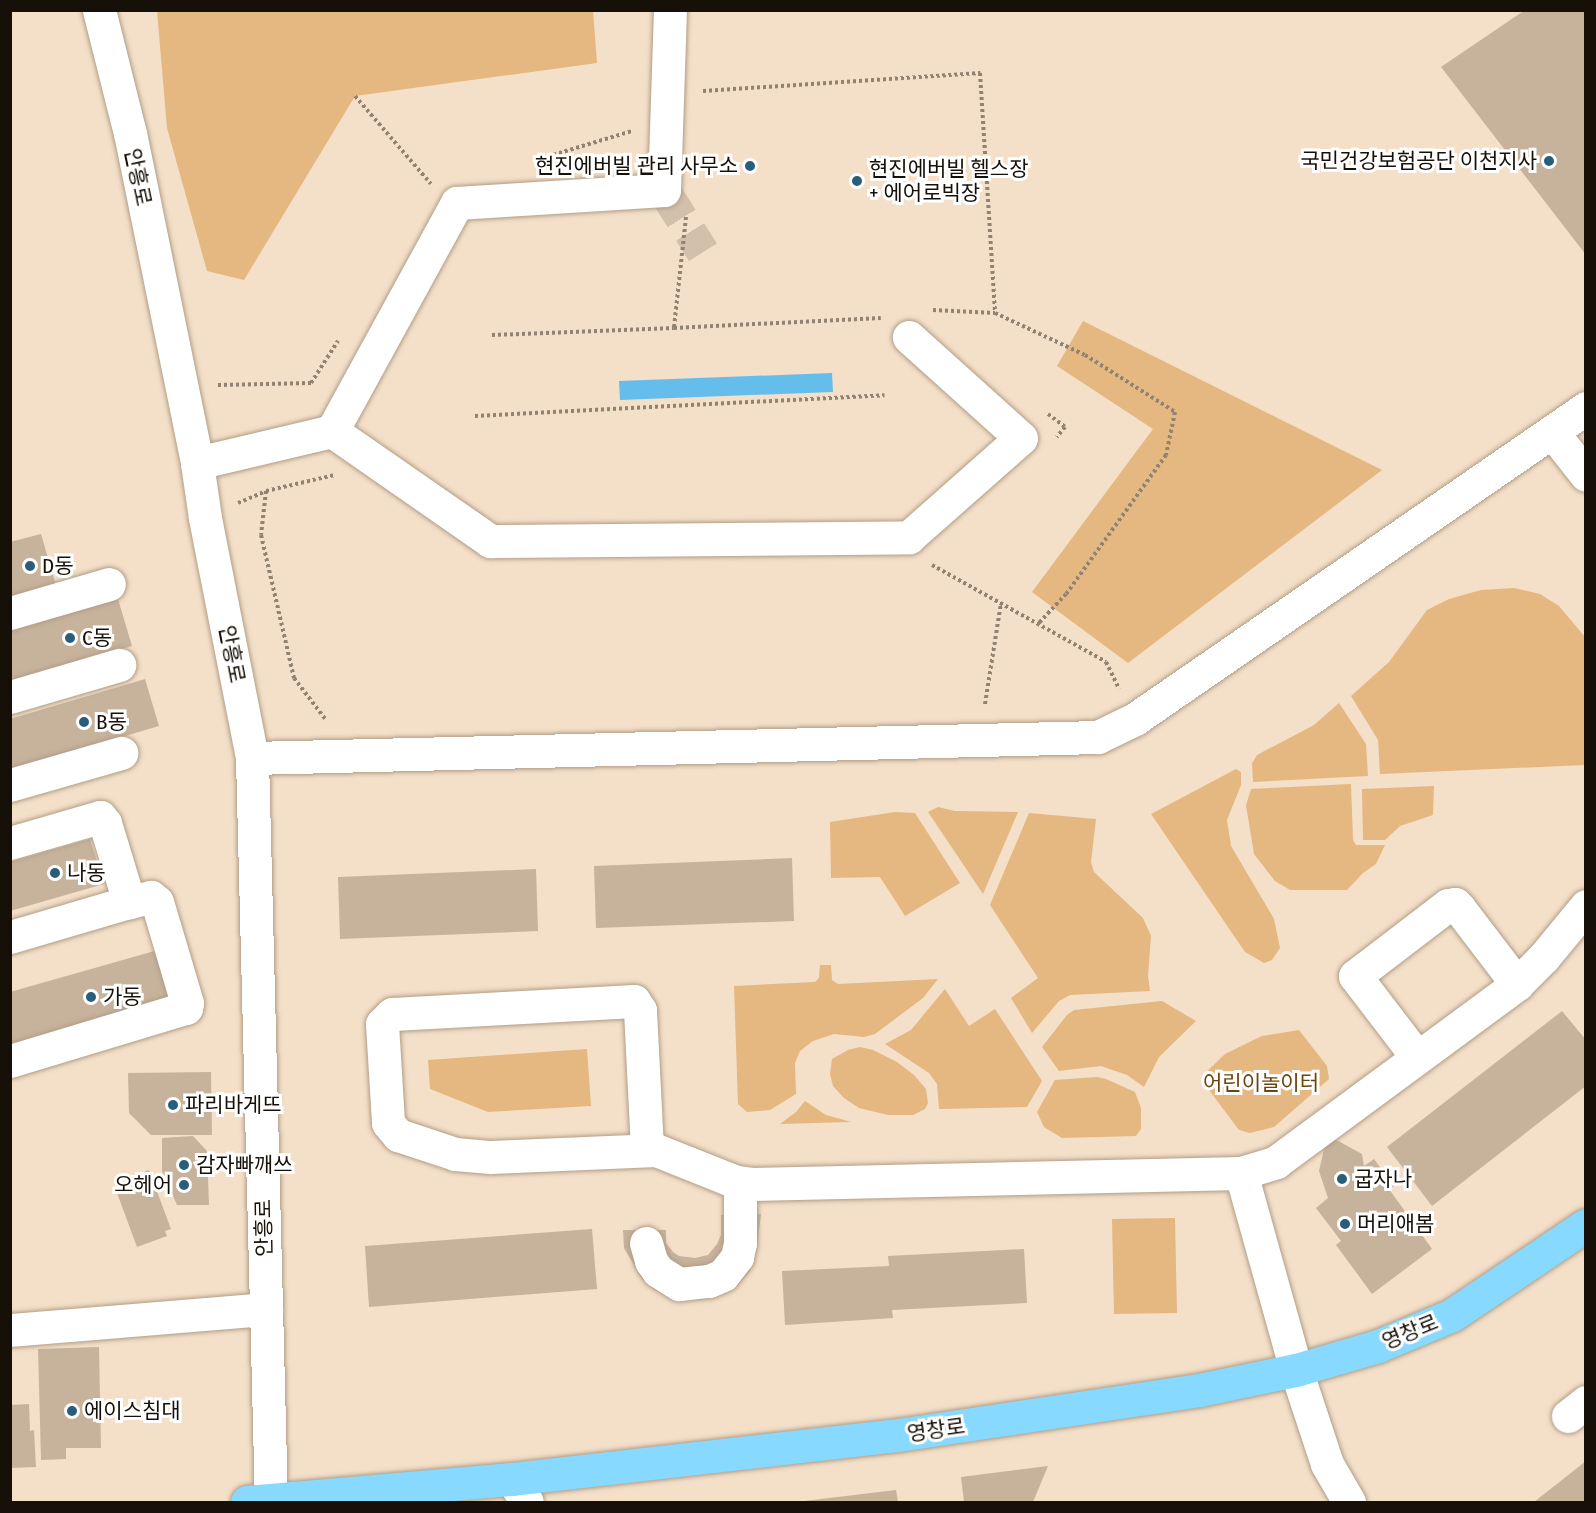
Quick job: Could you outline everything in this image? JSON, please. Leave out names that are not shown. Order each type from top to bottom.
[{"type":"main road","name":"영창로","points":[[263,1502],[519,1491],[1188,1392],[1296,1370],[1378,1346],[1452,1316],[1586,1225]]},
{"type":"street","name":"안흥로","points":[[99,10],[130,133],[252,758],[266,1309],[263,1502]]},
{"type":"street","points":[[196,463],[332,431],[457,203],[664,190],[670,10]]},
{"type":"street","points":[[332,431],[490,541],[909,537],[1021,438],[898,328]]},
{"type":"street","points":[[252,758],[1098,737],[1135,719],[1553,433],[1586,408]]},
{"type":"street","points":[[1553,433],[1586,475]]},
{"type":"street","points":[[10,614],[109,584]]},
{"type":"street","points":[[10,697],[119,665]]},
{"type":"street","points":[[10,785],[121,753]]},
{"type":"street","points":[[10,843],[100,817],[105,823],[129,902]]},
{"type":"street","points":[[10,937],[151,897],[157,902],[187,1003],[186,1008],[10,1061]]},
{"type":"street","points":[[1417,1057],[1355,976],[1448,905],[1455,904],[1459,908],[1517,984]]},
{"type":"street","points":[[647,1149],[640,1010],[633,1001],[392,1014],[382,1024],[388,1123],[398,1135],[455,1155],[647,1149],[681,1158],[740,1183],[1241,1173],[1276,1162],[1517,984],[1544,957],[1586,906]]},
{"type":"street","points":[[1241,1173],[1296,1370],[1327,1464],[1349,1503]]},
{"type":"street","points":[[646,1243],[651,1261],[658,1271],[669,1279],[692,1284],[723,1275],[737,1257],[740,1242],[740,1183]]},
{"type":"street","points":[[10,1330],[266,1309]]},
{"type":"path","points":[[699,80],[699,92],[980,73],[995,313]]},
{"type":"path","points":[[355,96],[437,191]]},
{"type":"path","points":[[674,328],[687,210]]},
{"type":"path","points":[[929,310],[995,313],[1085,355],[1175,412],[1166,455],[1066,594],[1038,624]]},
{"type":"path","points":[[492,335],[674,328],[898,328]]},
{"type":"path","points":[[474,416],[884,395]]},
{"type":"path","points":[[266,491],[261,535],[294,678],[323,719],[335,722]]},
{"type":"path","points":[[974,705],[986,704],[1001,603]]},
{"type":"green space","points":[[157,11],[593,11],[597,63],[355,96],[244,280],[207,271],[167,128]]},
{"type":"green space","points":[[1083,321],[1382,470],[1128,663],[1032,592],[1153,429],[1057,366]]},
{"type":"green space","points":[[1514,588],[1540,594],[1559,606],[1585,637],[1585,765],[1380,774],[1378,740],[1351,696],[1389,662],[1427,610],[1449,599],[1481,590]]},
{"type":"green space","points":[[1339,703],[1366,744],[1368,776],[1253,782],[1252,763],[1257,755],[1314,725]]},
{"type":"green space","points":[[1236,769],[1241,772],[1241,785],[1227,820],[1231,846],[1274,919],[1280,948],[1272,960],[1264,963],[1245,952],[1151,814]]},
{"type":"green space","points":[[1351,784],[1353,840],[1356,845],[1385,845],[1376,864],[1363,873],[1347,890],[1290,890],[1275,881],[1254,854],[1246,805],[1251,789]]},
{"type":"green space","points":[[1434,786],[1433,815],[1400,826],[1385,840],[1363,840],[1362,789]]},
{"type":"green space","points":[[938,807],[955,811],[1018,812],[983,894],[928,812]]},
{"type":"green space","points":[[895,812],[915,813],[960,883],[905,916],[880,877],[831,878],[830,822]]},
{"type":"green space","points":[[1029,813],[1096,819],[1091,862],[1094,872],[1143,918],[1151,936],[1148,976],[1150,991],[1070,995],[1059,1001],[1032,1033],[1011,998],[1038,978],[990,905]]},
{"type":"green space","points":[[820,965],[831,965],[832,980],[838,984],[938,979],[923,998],[875,1034],[864,1037],[834,1034],[813,1041],[800,1051],[795,1063],[796,1094],[770,1110],[747,1112],[738,1104],[734,986],[815,982],[819,978]]},
{"type":"green space","points":[[945,989],[969,1026],[995,1009],[1042,1081],[1027,1107],[939,1109],[937,1084],[929,1073],[885,1044],[911,1030]]},
{"type":"green space","points":[[1162,1001],[1196,1021],[1159,1057],[1144,1087],[1127,1075],[1101,1066],[1059,1071],[1042,1047],[1067,1015],[1074,1010]]},
{"type":"green space","name":"어린이놀이터","points":[[1299,1030],[1327,1066],[1329,1079],[1274,1127],[1250,1133],[1239,1130],[1203,1082],[1203,1075],[1225,1054],[1262,1036]]},
{"type":"green space","points":[[860,1047],[873,1050],[897,1062],[914,1075],[926,1089],[928,1103],[925,1109],[913,1115],[888,1115],[859,1108],[844,1098],[833,1086],[830,1074],[832,1059],[848,1050]]},
{"type":"green space","points":[[587,1049],[591,1106],[488,1112],[430,1089],[428,1060]]},
{"type":"green space","points":[[1097,1077],[1135,1092],[1141,1108],[1141,1129],[1136,1136],[1062,1138],[1044,1127],[1037,1112],[1055,1080]]},
{"type":"green space","points":[[805,1101],[826,1115],[851,1122],[780,1124],[796,1112]]},
{"type":"green space","points":[[1175,1218],[1177,1313],[1114,1314],[1112,1219]]},
{"type":"water","points":[[832,373],[833,392],[620,400],[619,381]]},
{"type":"building","name":"국민건강보험공단 이천지사","points":[[1525,10],[1586,10],[1586,255],[1441,67]]},
{"type":"building","name":"D동","points":[[41,534],[57,589],[10,604],[10,542]]},
{"type":"building","name":"C동","points":[[118,599],[132,646],[10,681],[10,630]]},
{"type":"building","name":"B동","points":[[145,679],[159,726],[10,770],[10,719]]},
{"type":"building","name":"나동","points":[[90,839],[104,884],[10,911],[10,862]]},
{"type":"building","points":[[792,858],[794,921],[596,928],[594,866]]},
{"type":"building","points":[[536,869],[538,931],[340,939],[338,877]]},
{"type":"building","name":"가동","points":[[158,950],[173,1001],[10,1047],[10,992]]},
{"type":"building","points":[[1562,1011],[1586,1040],[1586,1086],[1432,1206],[1387,1147]]},
{"type":"building","points":[[211,1072],[212,1135],[151,1135],[129,1113],[128,1073]]},
{"type":"building","points":[[193,1136],[207,1151],[209,1205],[177,1205],[162,1171],[162,1138]]},
{"type":"building","points":[[1331,1137],[1362,1154],[1364,1166],[1374,1159],[1394,1186],[1389,1189],[1432,1249],[1372,1294],[1336,1245],[1341,1241],[1316,1208],[1328,1198],[1319,1171],[1324,1149]]},
{"type":"building","points":[[149,1170],[171,1229],[165,1231],[167,1236],[137,1247],[117,1193],[132,1188],[130,1183],[136,1182],[134,1176]]},
{"type":"building","points":[[761,1214],[756,1254],[750,1271],[736,1287],[716,1297],[679,1300],[655,1290],[642,1279],[624,1248],[623,1230],[666,1230],[666,1243],[679,1256],[695,1258],[708,1255],[721,1235],[721,1215]]},
{"type":"building","points":[[592,1229],[597,1289],[369,1307],[365,1246]]},
{"type":"building","points":[[1024,1249],[1027,1303],[892,1310],[893,1318],[785,1325],[782,1271],[889,1266],[888,1256]]},
{"type":"building","points":[[99,1347],[101,1448],[66,1448],[66,1459],[41,1460],[38,1349]]},
{"type":"building","points":[[29,1404],[30,1431],[34,1430],[36,1467],[10,1468],[10,1405]]},
{"type":"building","points":[[1586,1461],[1586,1502],[1534,1502]]},
{"type":"building","points":[[1048,1466],[1033,1502],[964,1502],[961,1477]]},
{"type":"building","points":[[896,1490],[898,1502],[804,1502],[804,1501]]},
{"type":"tunnel","points":[[664,190],[703,252]]},
{"type":"place","name":"국민건강보험공단 이천지사","points":[[1549,161]]},
{"type":"place","name":"현진에버빌 관리 사무소","points":[[750,166]]},
{"type":"place","name":"현진에버빌 헬스장 + 에어로빅장","points":[[857,181]]},
{"type":"place","name":"D동","points":[[30,566]]},
{"type":"place","name":"C동","points":[[70,638]]},
{"type":"place","name":"B동","points":[[84,722]]},
{"type":"place","name":"나동","points":[[55,873]]},
{"type":"place","name":"가동","points":[[91,997]]},
{"type":"place","name":"파리바게뜨","points":[[173,1105]]},
{"type":"place","name":"감자빠깨쓰","points":[[184,1165]]},
{"type":"place","name":"굽자나","points":[[1342,1179]]},
{"type":"place","name":"오헤어","points":[[184,1185]]},
{"type":"place","name":"머리애봄","points":[[1345,1224]]},
{"type":"place","name":"에이스침대","points":[[72,1411]]}]
